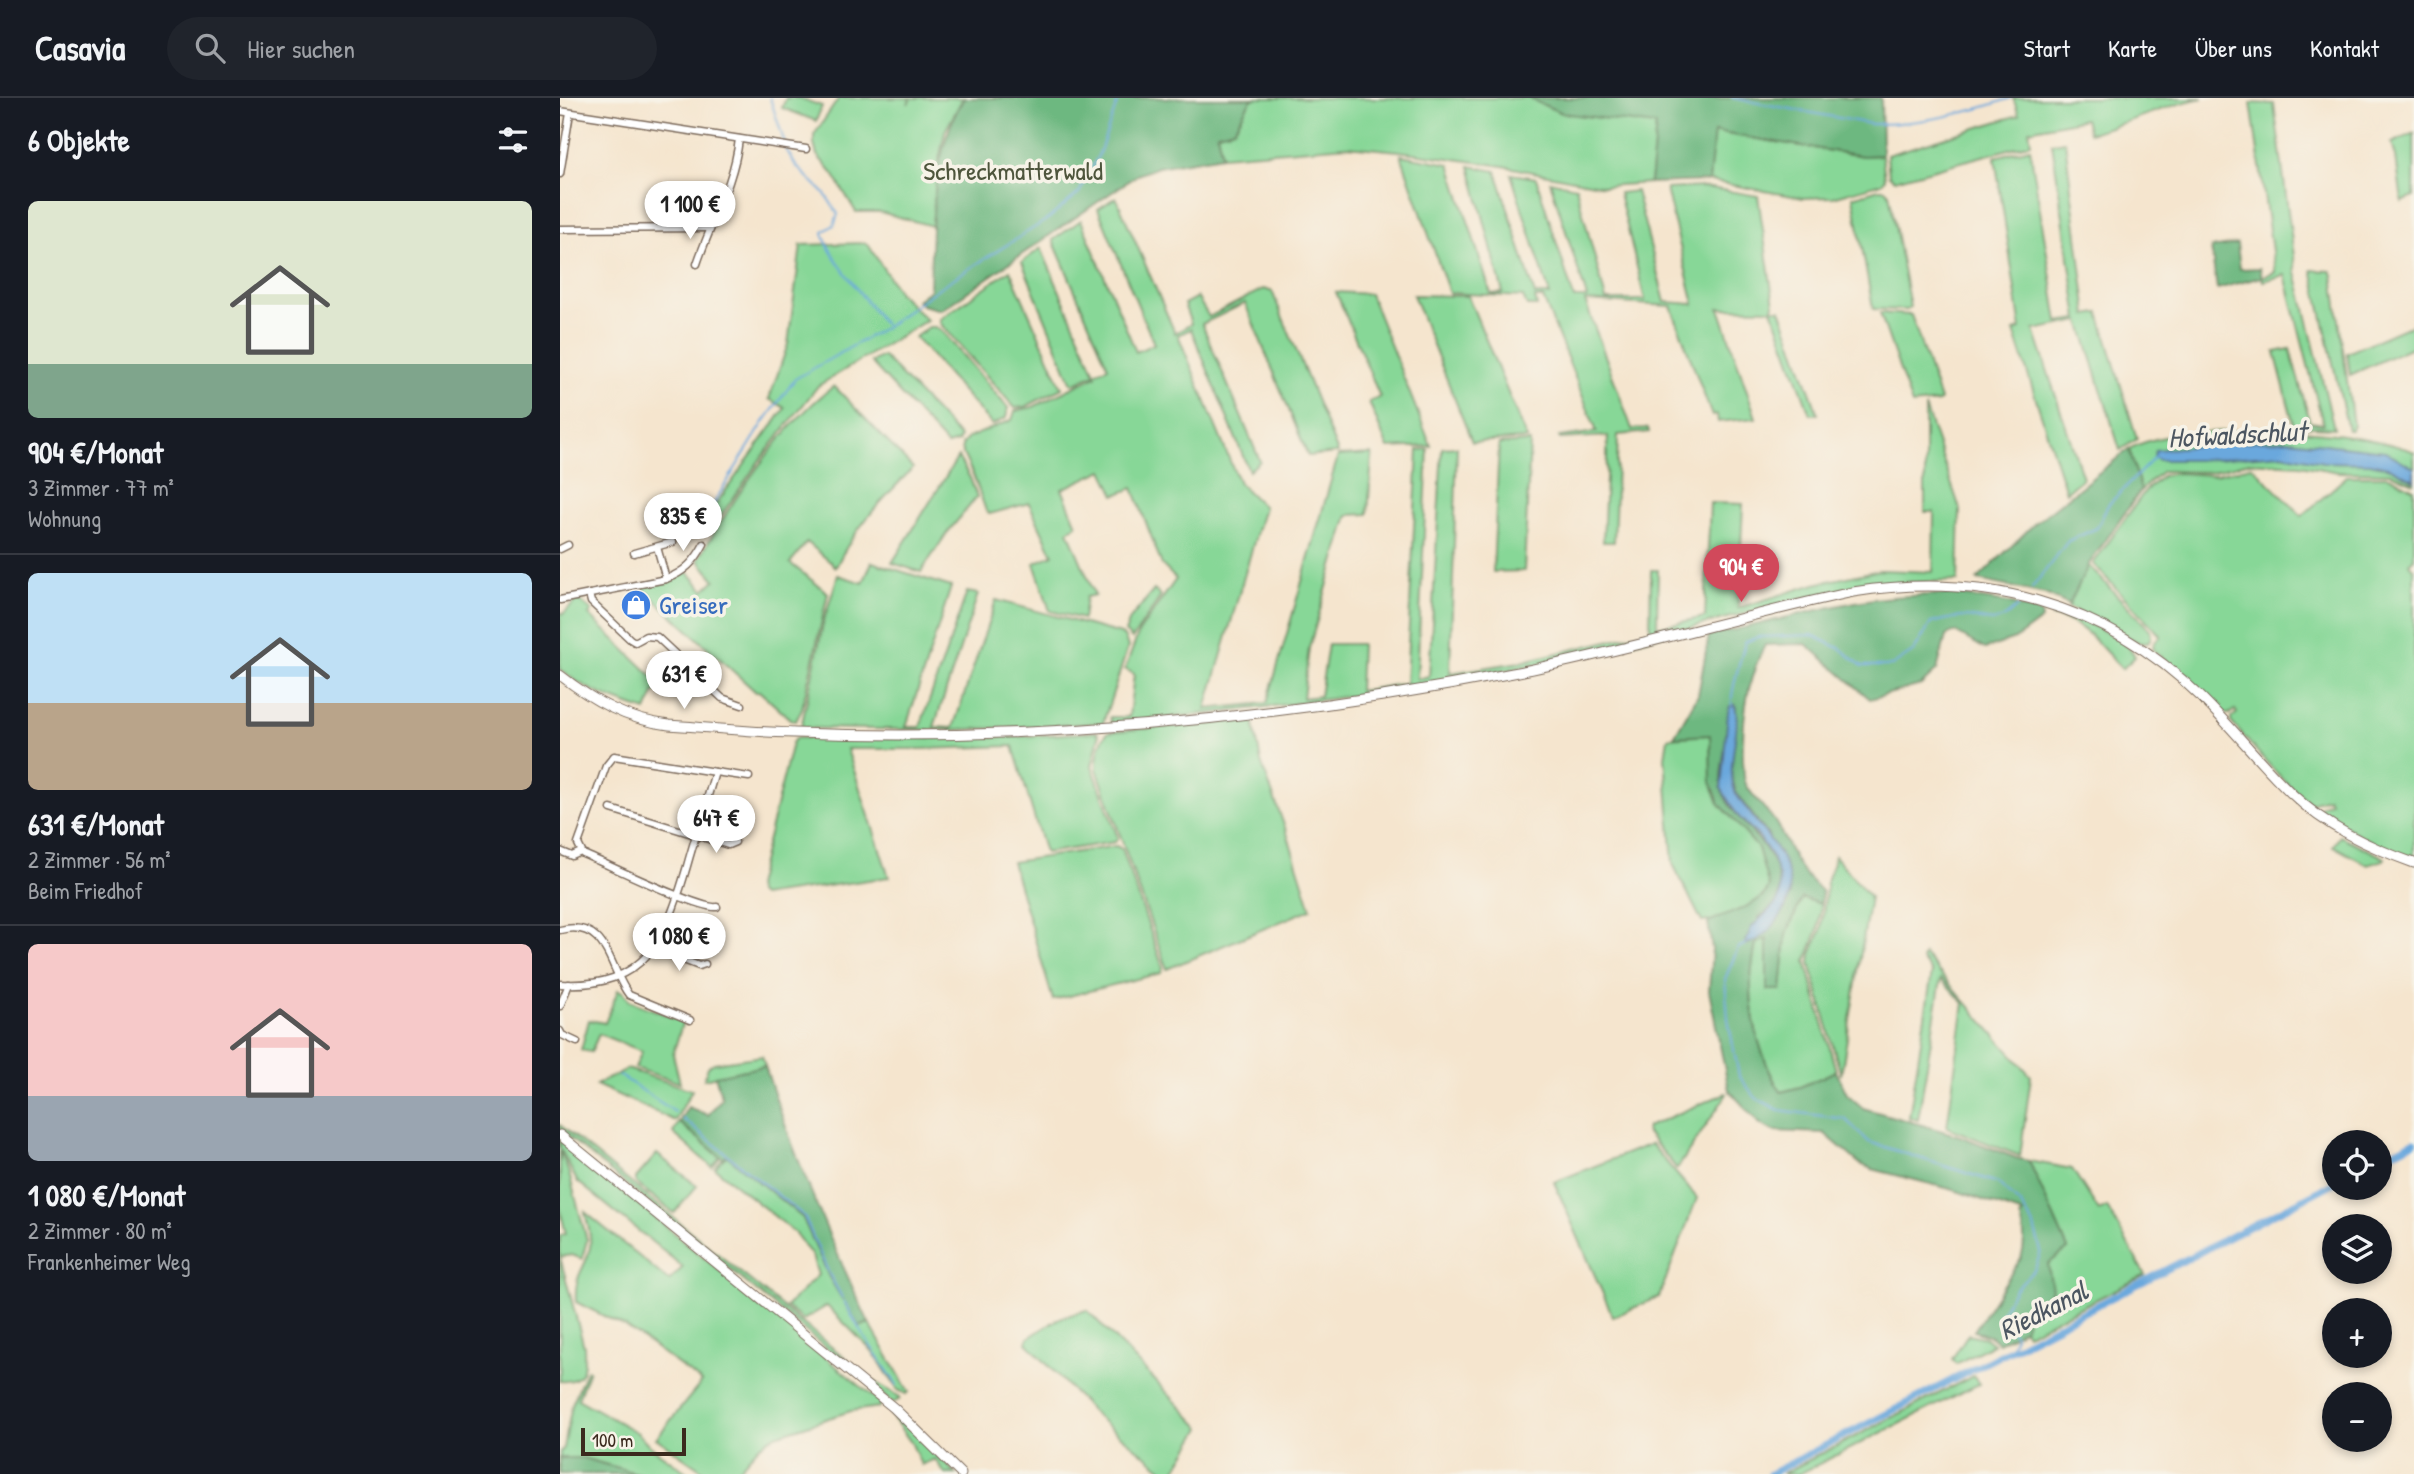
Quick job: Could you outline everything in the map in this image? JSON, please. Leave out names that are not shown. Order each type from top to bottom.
[{"type":"main road","points":[[560,676],[605,706],[651,723],[810,734],[1038,732],[1397,694],[1527,670],[1853,592],[1892,586],[1963,586],[2052,604],[2126,639],[2167,667],[2199,695],[2282,784],[2310,809],[2350,836],[2414,863]]},
{"type":"main road","points":[[560,1135],[894,1408],[961,1474]]},
{"type":"street","points":[[560,111],[806,149]]},
{"type":"street","points":[[560,174],[570,113]]},
{"type":"street","points":[[697,264],[709,228],[728,188],[739,139]]},
{"type":"street","points":[[560,229],[709,228]]},
{"type":"street","points":[[634,553],[673,542]]},
{"type":"street","points":[[560,600],[676,576],[693,563],[704,544]]},
{"type":"street","points":[[560,549],[568,545]]},
{"type":"street","points":[[657,547],[666,579]]},
{"type":"street","points":[[589,594],[591,602],[635,642],[646,636],[657,637],[722,698],[742,705]]},
{"type":"street","points":[[668,688],[681,659]]},
{"type":"street","points":[[717,906],[710,908],[581,852],[578,844],[610,759],[620,756],[749,778]]},
{"type":"street","points":[[560,984],[593,984],[607,981],[640,963],[654,948],[667,927],[715,772]]},
{"type":"street","points":[[611,809],[728,845],[735,842]]},
{"type":"street","points":[[560,851],[572,856],[581,852]]},
{"type":"street","points":[[560,930],[579,928],[590,933],[608,950],[629,995],[690,1020]]},
{"type":"street","points":[[654,948],[699,966],[705,964]]},
{"type":"street","points":[[560,1006],[569,984]]},
{"type":"street","points":[[560,1031],[562,1035],[577,1042]]},
{"type":"green space","points":[[786,98],[799,98],[822,106],[816,121],[782,108]]},
{"type":"green space","points":[[839,98],[910,98],[908,104],[911,98],[963,98],[945,131],[937,170],[932,226],[880,212],[856,212],[833,174],[817,155],[814,144],[814,135]]},
{"type":"green space","name":"Schreckmatterwald","points":[[964,98],[1255,98],[1251,100],[1234,129],[1217,133],[1222,156],[1158,167],[1137,175],[941,310],[922,305],[917,300],[930,290],[933,216],[939,167],[953,120]]},
{"type":"green space","points":[[1528,98],[1562,113],[1656,125],[1650,183],[1604,186],[1503,166],[1347,146],[1222,156],[1217,133],[1234,129],[1251,100]]},
{"type":"green space","points":[[1528,98],[1881,98],[1882,155],[1863,156],[1714,132],[1709,181],[1650,183],[1656,125],[1562,113]]},
{"type":"green space","points":[[2013,98],[2203,98],[2089,133],[2085,119],[2029,130],[2031,143],[1895,180],[1889,176],[1887,155],[2019,115]]},
{"type":"green space","points":[[2251,103],[2274,104],[2296,272],[2334,428],[2294,426],[2275,352],[2290,349],[2310,422],[2323,424],[2285,275],[2263,281],[2262,277],[2275,272]]},
{"type":"green space","points":[[1713,132],[1863,156],[1882,155],[1885,179],[1882,183],[1833,197],[1803,198],[1709,181]]},
{"type":"green space","points":[[2414,133],[2414,197],[2402,202],[2392,143]]},
{"type":"green space","points":[[2065,141],[2087,315],[2099,313],[2137,439],[2120,450],[2080,321],[2034,330],[2083,478],[2066,492],[2014,331],[2021,329],[1995,157],[2030,148],[2058,322],[2078,319],[2052,143]]},
{"type":"green space","points":[[1401,155],[1450,164],[1491,294],[1503,293],[1470,166],[1496,171],[1535,295],[1550,295],[1511,174],[1536,178],[1574,298],[1587,298],[1550,181],[1576,187],[1606,300],[1645,300],[1619,193],[1636,191],[1665,302],[1694,304],[1666,189],[1705,187],[1758,196],[1774,305],[1772,309],[1719,308],[1756,418],[1718,422],[1717,415],[1712,416],[1671,306],[1585,301],[1632,429],[1648,428],[1649,432],[1618,435],[1614,542],[1603,542],[1608,436],[1559,437],[1597,432],[1543,298],[1535,298],[1537,306],[1527,306],[1523,297],[1449,293]]},
{"type":"green space","points":[[1885,189],[1889,193],[1910,307],[1907,310],[1873,309],[1853,197]]},
{"type":"green space","points":[[1116,197],[1175,333],[1191,324],[1184,304],[1197,297],[1209,317],[1263,289],[1272,291],[1338,453],[1308,456],[1245,303],[1202,324],[1260,461],[1249,471],[1191,329],[1178,335],[1239,483],[1264,507],[1206,709],[1267,703],[1338,456],[1372,454],[1368,514],[1348,515],[1309,648],[1303,698],[1320,696],[1328,644],[1361,644],[1359,691],[1406,683],[1418,450],[1428,449],[1417,679],[1429,676],[1442,448],[1457,447],[1450,673],[1520,662],[1650,631],[1651,570],[1658,570],[1657,627],[1705,617],[1710,503],[1743,504],[1738,608],[1815,584],[1880,570],[1933,572],[1934,512],[1925,512],[1925,407],[1960,509],[1958,581],[1858,586],[1584,654],[1408,688],[1111,723],[1110,717],[1129,717],[1134,674],[1125,669],[1139,632],[1176,579],[1162,565],[1133,488],[1115,495],[1103,470],[1062,489],[1077,525],[1068,531],[1095,595],[1086,597],[1083,619],[1050,611],[1034,563],[1053,555],[1029,503],[990,514],[986,511],[963,454],[962,445],[968,438],[1012,420],[1015,411],[1033,407],[1096,376],[1095,374],[1072,384],[1022,262],[1041,248],[1095,373],[1108,367],[1053,240],[1081,220],[1136,352],[1154,344],[1098,209]]},
{"type":"green space","points":[[864,243],[869,246],[899,293],[927,320],[818,386],[759,461],[709,533],[699,528],[785,408],[769,399],[788,344],[801,245]]},
{"type":"green space","points":[[2237,244],[2240,269],[2260,268],[2262,277],[2217,289],[2211,248]]},
{"type":"green space","points":[[1010,270],[1062,388],[1025,407],[1015,408],[940,323],[940,319]]},
{"type":"green space","points":[[2312,270],[2331,271],[2333,275],[2353,425],[2351,430],[2348,430]]},
{"type":"green space","points":[[1336,292],[1370,294],[1431,446],[1388,448],[1369,402],[1380,397]]},
{"type":"green space","points":[[1413,295],[1468,296],[1527,439],[1472,442]]},
{"type":"green space","points":[[1772,309],[1780,309],[1818,414],[1810,414]]},
{"type":"green space","points":[[1880,313],[1911,315],[1939,402],[1912,405]]},
{"type":"green space","points":[[2414,324],[2414,346],[2350,375],[2347,353]]},
{"type":"green space","points":[[929,327],[942,331],[1008,408],[1006,418],[992,425],[915,337]]},
{"type":"green space","points":[[883,356],[960,437],[958,442],[947,445],[871,362]]},
{"type":"green space","points":[[834,386],[913,468],[860,527],[836,567],[807,542],[790,563],[828,593],[802,709],[796,721],[790,719],[759,691],[756,692],[641,587],[665,581],[687,571],[704,590],[715,580],[698,560],[711,538],[776,443],[814,402]]},
{"type":"green space","points":[[2274,429],[2360,438],[2410,450],[2414,452],[2414,483],[2391,473],[2338,472],[2300,465],[2249,462],[2211,472],[2162,471],[2141,490],[2129,449],[2180,435]]},
{"type":"green space","points":[[1530,442],[1524,571],[1493,572],[1499,444]]},
{"type":"green space","points":[[2129,449],[2141,490],[2089,564],[2069,605],[2045,594],[1977,580],[2034,524]]},
{"type":"green space","points":[[958,457],[977,497],[947,533],[921,572],[892,563]]},
{"type":"green space","points":[[2252,466],[2302,516],[2347,476],[2389,476],[2414,489],[2414,558],[2409,563],[2414,570],[2414,860],[2381,847],[2319,811],[2321,806],[2330,802],[2328,798],[2310,803],[2289,785],[2231,722],[2231,718],[2237,713],[2235,710],[2224,714],[2153,649],[2154,642],[2161,636],[2093,564],[2145,491],[2162,476],[2177,473],[2213,475]]},
{"type":"green space","points":[[872,562],[951,587],[906,727],[920,727],[967,592],[978,594],[934,727],[953,728],[996,600],[1121,634],[1125,638],[1128,647],[1103,723],[952,730],[801,728],[824,620],[838,575],[863,583]]},
{"type":"green space","points":[[2088,565],[2150,630],[2151,638],[2147,643],[2140,643],[2068,607]]},
{"type":"green space","points":[[1154,590],[1161,596],[1132,639],[1125,632],[1130,619]]},
{"type":"green space","points":[[1950,594],[2009,603],[2041,613],[2042,619],[2015,639],[1985,649],[1955,632],[1946,636],[1937,670],[1921,685],[1870,699],[1806,644],[1765,645],[1749,687],[1743,746],[1745,782],[1773,819],[1800,868],[1822,891],[1821,904],[1802,898],[1786,935],[1781,990],[1767,990],[1767,939],[1756,943],[1751,995],[1755,1025],[1762,1053],[1781,1092],[1800,1087],[1836,1071],[1847,1094],[1863,1108],[1960,1136],[2029,1161],[2068,1249],[2048,1264],[2052,1290],[2030,1310],[2024,1329],[1998,1343],[1991,1337],[1974,1331],[2021,1258],[2024,1237],[2020,1217],[2023,1214],[1954,1190],[1872,1169],[1860,1164],[1824,1133],[1773,1131],[1759,1123],[1729,1090],[1709,991],[1712,949],[1708,922],[1752,904],[1766,893],[1769,887],[1758,848],[1719,803],[1711,782],[1710,735],[1674,737],[1698,695],[1709,635],[1853,602]],"holes":[[[1734,705],[1736,708],[1731,773],[1736,793],[1768,835],[1790,895],[1770,909],[1779,896],[1777,870],[1764,846],[1736,814],[1722,790],[1723,761]]]},
{"type":"green space","points":[[578,599],[592,611],[589,615],[659,683],[646,711],[590,689],[560,669],[560,612],[563,614]]},
{"type":"green space","points":[[2055,610],[2112,635],[2130,649],[2135,657],[2122,669],[2083,629],[2063,619],[2052,617]]},
{"type":"green space","points":[[1253,719],[1261,762],[1311,909],[1167,969],[1097,769],[1101,744],[1108,732]]},
{"type":"green space","points":[[1097,732],[1099,736],[1092,766],[1118,838],[1115,842],[1045,853],[1013,746],[847,749],[889,877],[761,896],[757,892],[756,886],[792,743],[796,738],[1013,737]]},
{"type":"green space","points":[[1710,735],[1711,782],[1719,803],[1758,848],[1769,887],[1766,893],[1750,904],[1702,922],[1673,864],[1665,757],[1668,738]]},
{"type":"green space","points":[[2340,836],[2385,858],[2384,860],[2368,865],[2333,846]]},
{"type":"green space","points":[[1116,846],[1122,849],[1163,968],[1161,973],[1053,1000],[1012,862]]},
{"type":"green space","points":[[1835,856],[1870,897],[1841,1075],[1810,963],[1821,930],[1827,882]]},
{"type":"green space","points":[[1802,898],[1821,904],[1818,929],[1806,961],[1836,1071],[1800,1087],[1781,1092],[1758,1039],[1752,1010],[1752,972],[1756,943],[1768,939],[1781,990],[1786,935]]},
{"type":"green space","points":[[1924,955],[2031,1076],[2020,1156],[1947,1127],[1964,1003],[1941,979],[1918,1120],[1909,1117],[1932,972],[1922,960]]},
{"type":"green space","points":[[618,990],[630,1001],[683,1021],[673,1054],[680,1083],[635,1068],[642,1051],[599,1034],[591,1052],[581,1050],[589,1020],[605,1023]]},
{"type":"green space","points":[[762,1056],[765,1066],[704,1079],[708,1067],[714,1063]]},
{"type":"green space","points":[[765,1066],[813,1196],[869,1323],[859,1327],[829,1277],[803,1218],[727,1155],[723,1159],[679,1122],[688,1107],[708,1115],[722,1098],[715,1076]]},
{"type":"green space","points":[[627,1069],[692,1090],[675,1121],[596,1085]]},
{"type":"green space","points":[[1726,1093],[1677,1169],[1646,1132],[1647,1127]]},
{"type":"green space","points":[[679,1122],[720,1157],[712,1167],[673,1133]]},
{"type":"green space","points":[[560,1125],[873,1381],[900,1399],[893,1403],[560,1130]]},
{"type":"green space","points":[[560,1140],[881,1403],[880,1407],[851,1411],[776,1435],[759,1446],[734,1474],[708,1474],[656,1438],[702,1382],[628,1328],[576,1302],[578,1277],[588,1255],[590,1243],[585,1212],[669,1281],[683,1267],[577,1181],[560,1148]]},
{"type":"green space","points":[[1651,1144],[1697,1198],[1659,1297],[1613,1317],[1554,1182]]},
{"type":"green space","points":[[560,1151],[568,1170],[587,1240],[582,1259],[572,1255],[560,1257],[560,1235],[566,1234],[560,1209]]},
{"type":"green space","points":[[657,1154],[697,1186],[674,1213],[636,1183],[636,1178]]},
{"type":"green space","points":[[726,1155],[803,1218],[829,1277],[859,1327],[869,1323],[909,1392],[906,1394],[898,1390],[873,1352],[827,1306],[803,1320],[786,1307],[818,1275],[812,1256],[794,1232],[715,1168]]},
{"type":"green space","points":[[2029,1161],[2072,1169],[2099,1211],[2107,1207],[2145,1275],[2027,1334],[2024,1329],[2030,1310],[2052,1290],[2047,1264],[2068,1249]]},
{"type":"green space","points":[[560,1257],[584,1347],[582,1373],[568,1381],[560,1381]]},
{"type":"green space","points":[[1087,1310],[1201,1428],[1173,1474],[1166,1472],[1096,1416],[1027,1343],[1028,1338],[1060,1318]]},
{"type":"green space","points":[[1968,1334],[1985,1338],[1993,1344],[1956,1364],[1952,1359]]},
{"type":"green space","points":[[587,1369],[589,1370],[578,1399],[638,1433],[650,1446],[689,1474],[639,1474],[583,1458],[560,1458],[572,1404]]},
{"type":"green space","points":[[1973,1376],[1979,1384],[1799,1474],[1782,1474]]},
{"type":"green space","points":[[890,1414],[917,1433],[956,1474],[945,1474],[935,1459],[921,1465],[912,1444]]},
{"type":"green space","points":[[560,1458],[583,1458],[639,1474],[560,1474]]},
{"type":"water","points":[[2289,440],[2385,451],[2414,468],[2414,480],[2391,468],[2370,463],[2323,462],[2282,454],[2201,460],[2158,460],[2154,457],[2155,450]]},
{"type":"water","points":[[1735,705],[1737,726],[1732,780],[1735,791],[1782,858],[1790,885],[1782,914],[1771,929],[1745,945],[1751,928],[1780,896],[1779,877],[1772,857],[1759,837],[1737,815],[1721,788],[1728,712],[1730,706]]},
{"type":"waterway","points":[[770,98],[785,144]]},
{"type":"waterway","points":[[699,527],[764,422],[795,379],[886,327],[940,287],[1048,219],[1079,193],[1099,154],[1119,98]]},
{"type":"waterway","points":[[1732,98],[1871,124],[1942,117],[2011,98]]},
{"type":"waterway","points":[[786,149],[796,166],[825,194],[838,214],[834,225],[823,232],[826,241],[840,266],[885,326]]},
{"type":"waterway","name":"Hofwaldschlut","points":[[2032,588],[2068,541],[2097,528],[2108,505],[2155,457]]},
{"type":"waterway","name":"Hofwaldschlut","points":[[1732,705],[1734,684],[1745,642],[1758,637],[1812,635],[1841,649],[1862,666],[1892,666],[1914,651],[1931,623],[1961,617],[1999,620],[2018,606]]},
{"type":"waterway","name":"Hofwaldschlut","points":[[1746,944],[1738,948],[1725,979],[1728,1019],[1739,1076],[1756,1098],[1779,1110],[1845,1119],[1869,1142],[1998,1183],[2021,1205],[2033,1223],[2041,1251],[2035,1269],[2015,1289],[2000,1315],[2000,1322],[2007,1325],[2015,1335],[2010,1350]]},
{"type":"waterway","points":[[619,1075],[675,1112]]},
{"type":"waterway","points":[[683,1119],[804,1216],[829,1274],[861,1332],[897,1385]]},
{"type":"waterway","name":"Riedkanal","points":[[2392,1153],[2414,1142]]},
{"type":"waterway","name":"Riedkanal","points":[[1770,1474],[2322,1189]]},
{"type":"place","name":"Greiser","points":[[636,605]]}]
